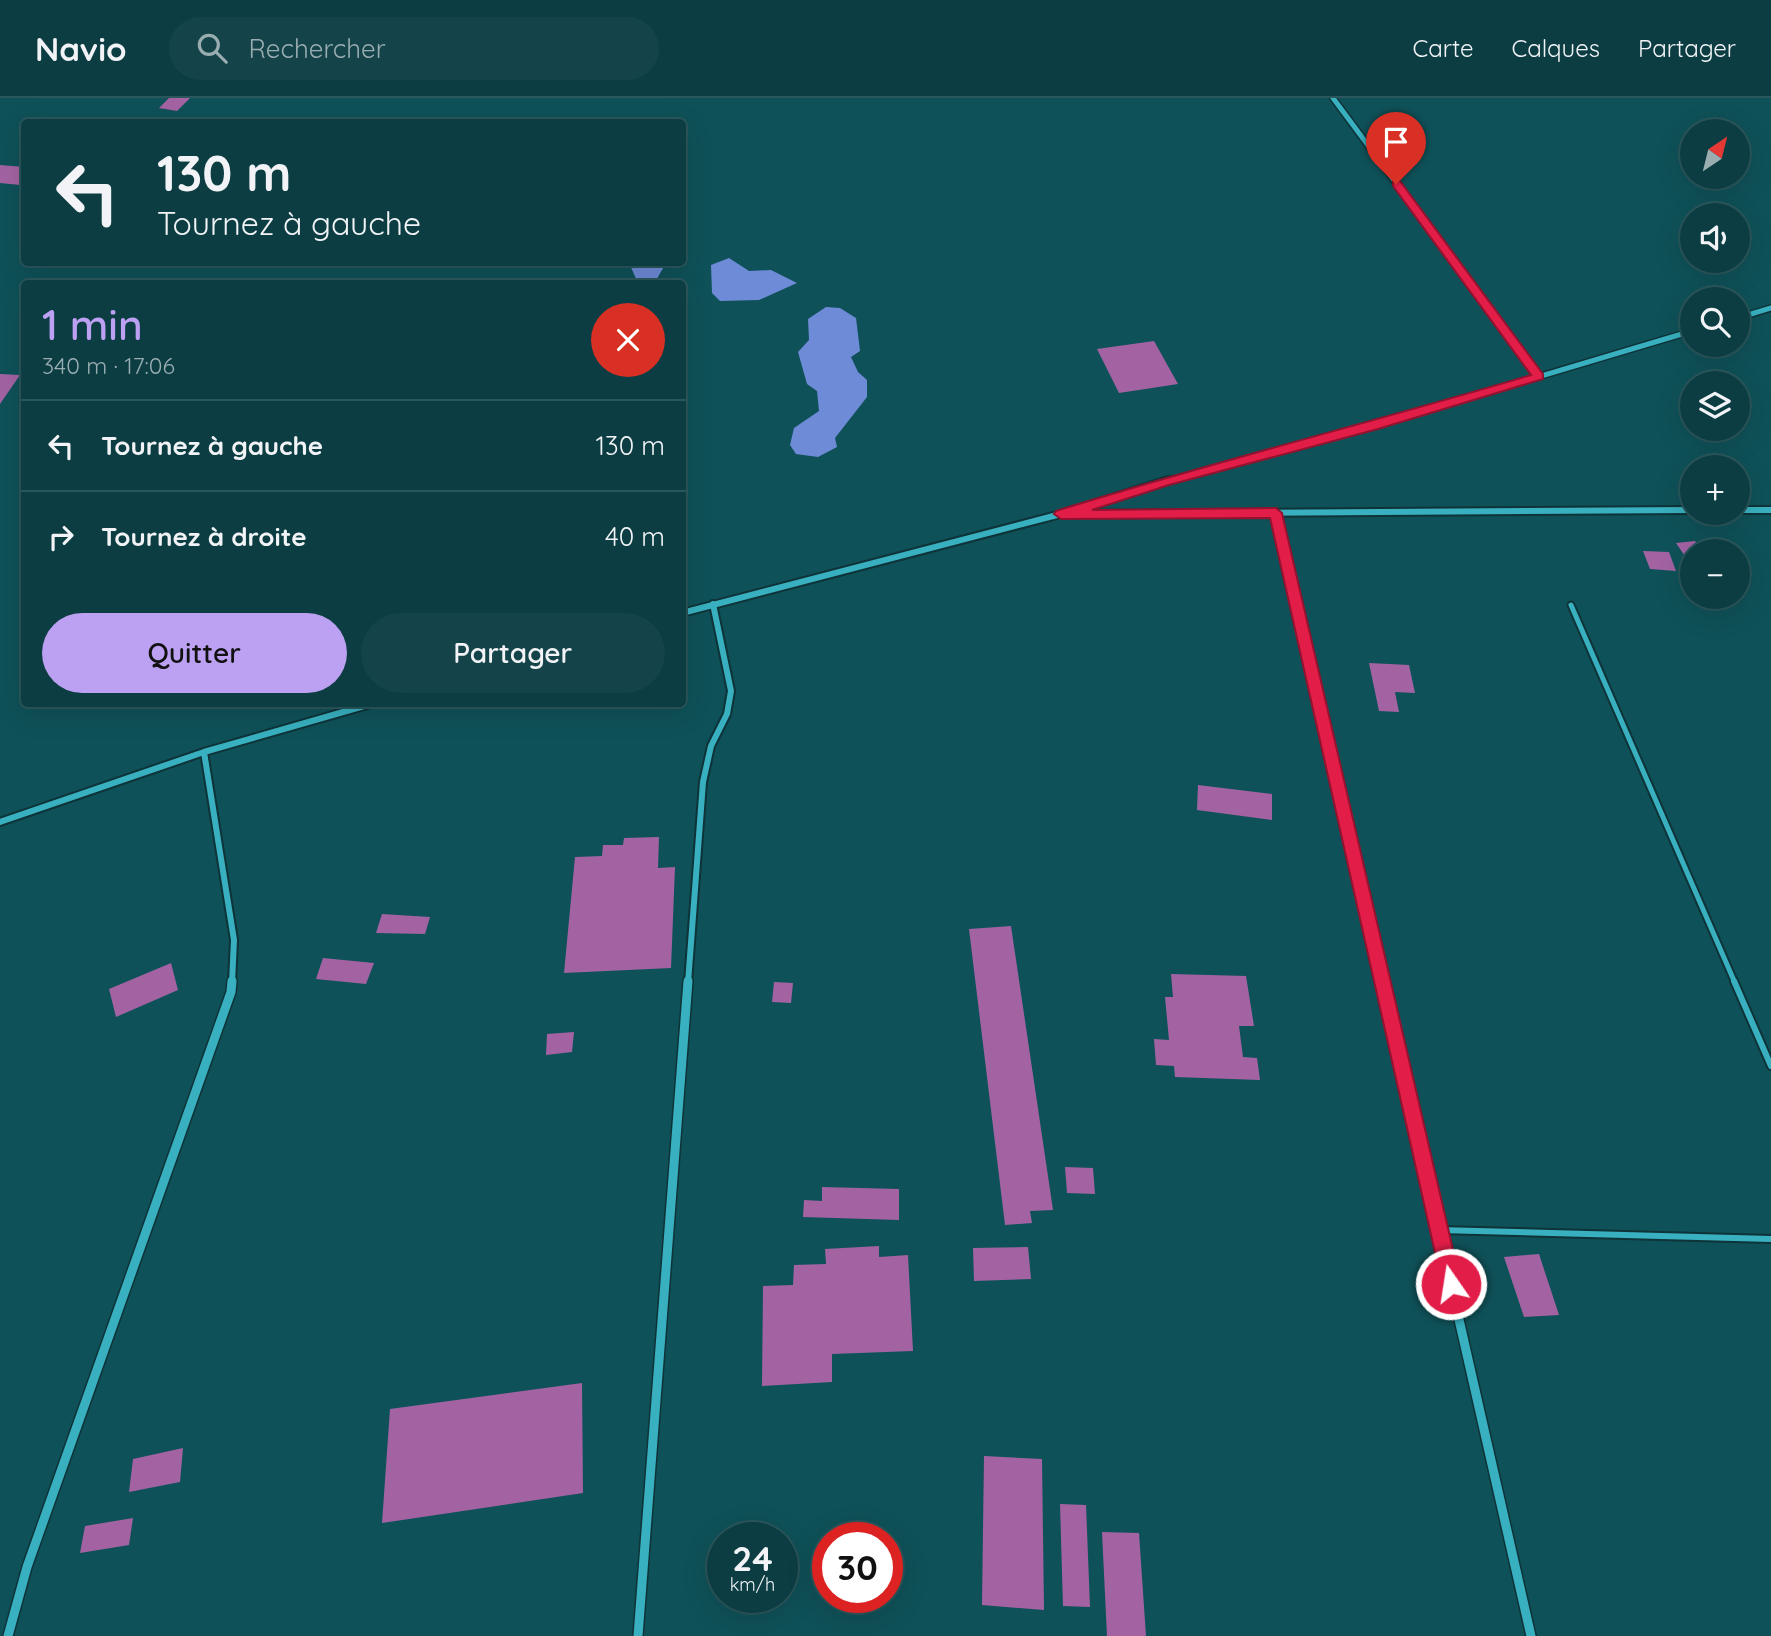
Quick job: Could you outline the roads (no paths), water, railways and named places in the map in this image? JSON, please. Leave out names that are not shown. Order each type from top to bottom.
[{"type":"street","points":[[1333,98],[1539,376]]},
{"type":"street","points":[[1750,314],[1771,308]]},
{"type":"street","points":[[686,612],[1061,514],[1166,481],[1373,426],[1680,335]]},
{"type":"street","points":[[1061,514],[1680,510]]},
{"type":"street","points":[[1750,510],[1771,510]]},
{"type":"street","points":[[1276,513],[1531,1636]]},
{"type":"street","points":[[638,1636],[703,782],[711,746],[727,714],[732,691],[713,604]]},
{"type":"street","points":[[0,822],[204,752],[361,707]]},
{"type":"street","points":[[8,1636],[27,1567],[230,992],[234,940],[204,752]]},
{"type":"lane","points":[[1571,605],[1771,1066]]},
{"type":"lane","points":[[1439,1230],[1771,1238]]},
{"type":"water","points":[[729,258],[749,271],[771,270],[797,283],[759,300],[720,301],[712,293],[711,265]]},
{"type":"water","points":[[630,266],[664,266],[656,280],[637,280]]},
{"type":"water","points":[[826,307],[840,308],[856,318],[860,351],[851,357],[858,372],[867,380],[867,397],[835,438],[837,447],[818,457],[796,454],[790,445],[794,428],[819,411],[817,391],[807,384],[798,352],[809,340],[808,319]]}]
